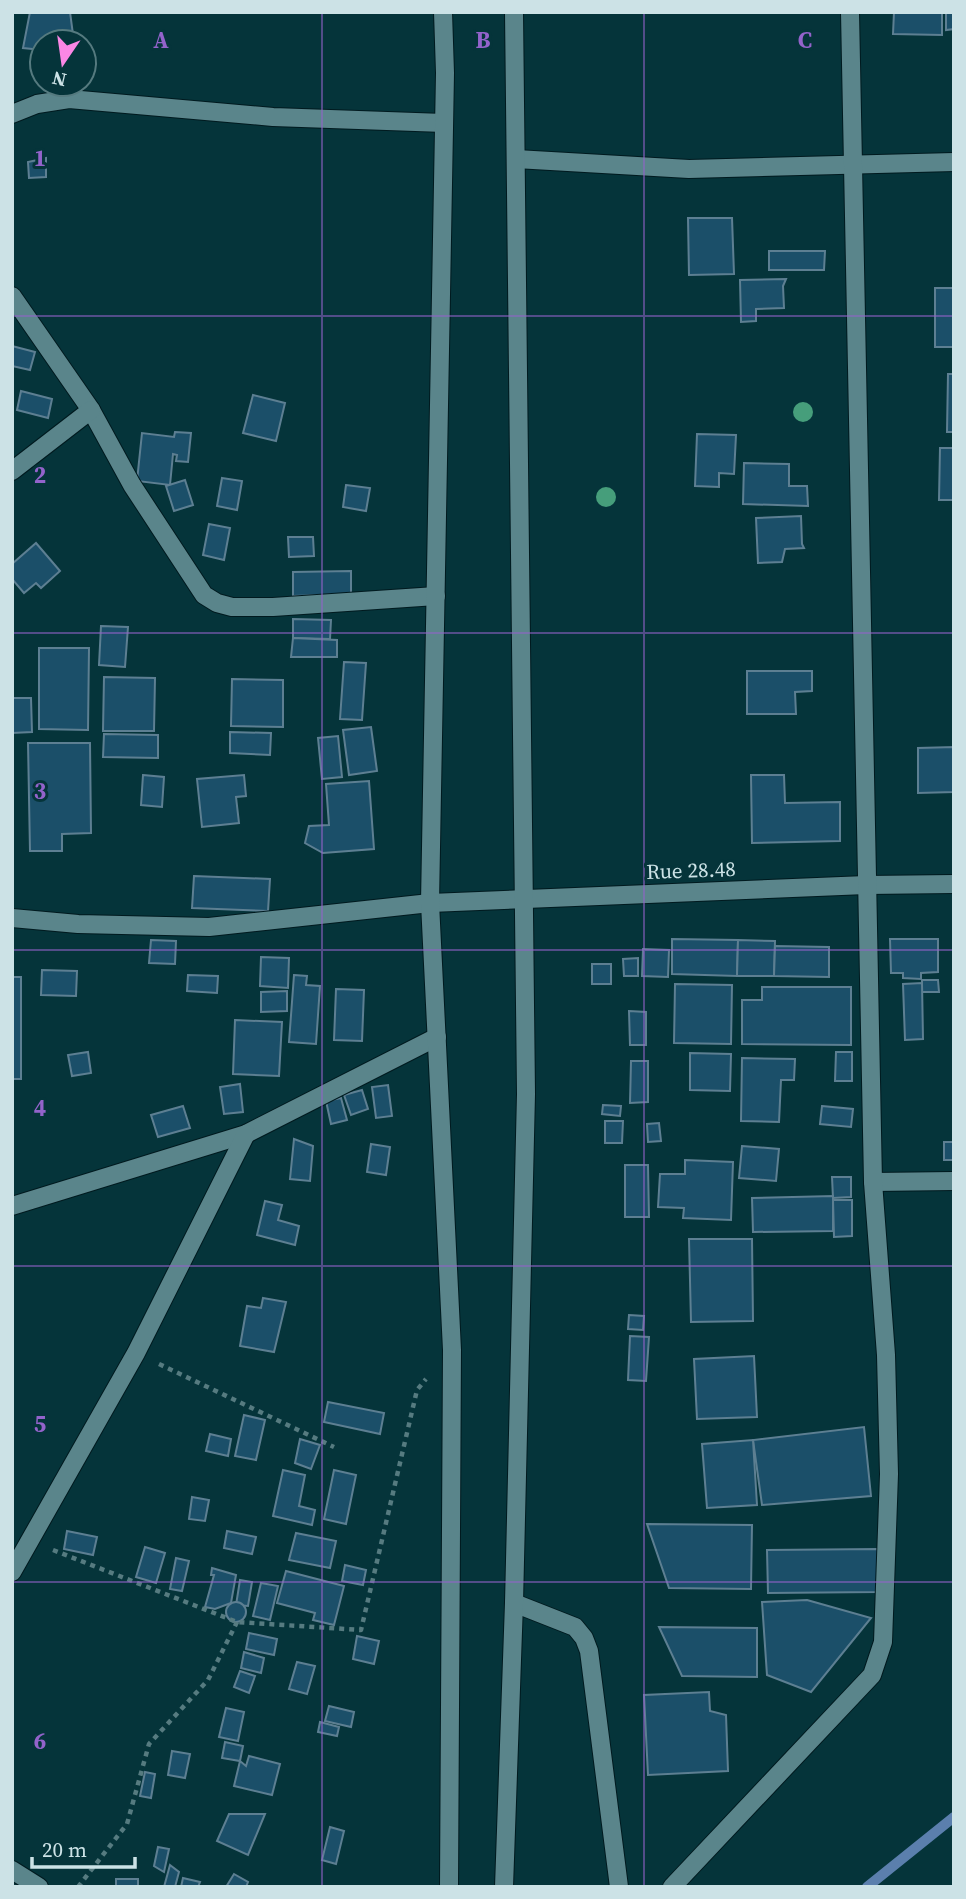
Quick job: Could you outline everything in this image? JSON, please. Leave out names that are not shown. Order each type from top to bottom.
[{"type":"street","points":[[443,12],[444,123],[430,903],[452,1350],[449,1887]]},
{"type":"street","points":[[504,1887],[514,1603],[526,1094],[514,12]]},
{"type":"street","points":[[672,1887],[872,1675],[883,1642],[888,1448],[886,1355],[873,1182],[850,12]]},
{"type":"street","points":[[12,114],[37,104],[69,99],[273,117],[444,123]]},
{"type":"street","points":[[516,159],[689,169],[954,162]]},
{"type":"street","points":[[12,296],[91,410],[132,485],[204,595],[217,603],[232,607],[273,607],[436,596]]},
{"type":"street","points":[[12,471],[91,410]]},
{"type":"street","name":"Rue 28.48","points":[[12,918],[78,924],[209,927],[430,903],[866,885],[954,884]]},
{"type":"street","points":[[12,1206],[246,1134],[437,1037]]},
{"type":"street","points":[[12,1572],[136,1353],[246,1134]]},
{"type":"street","points":[[873,1182],[954,1181]]},
{"type":"street","points":[[12,1541],[31,1541]]},
{"type":"street","points":[[514,1603],[575,1627],[584,1638],[589,1651],[619,1887]]},
{"type":"street","points":[[12,1870],[39,1887]]},
{"type":"path","points":[[31,1541],[237,1622],[361,1630],[417,1390],[452,1350]]},
{"type":"path","points":[[136,1353],[334,1447]]},
{"type":"path","points":[[78,1887],[127,1824],[149,1744],[208,1679],[237,1622]]},
{"type":"building","points":[[30,12],[70,12],[72,28],[28,28],[28,49],[23,48]]},
{"type":"building","points":[[894,12],[942,12],[942,35],[893,34]]},
{"type":"building","points":[[946,12],[954,12],[954,29],[946,30]]},
{"type":"building","points":[[46,158],[46,177],[29,178],[28,162]]},
{"type":"building","points":[[688,218],[732,218],[734,274],[689,275]]},
{"type":"building","points":[[769,251],[825,251],[824,270],[769,270]]},
{"type":"building","points":[[786,279],[783,286],[784,308],[756,309],[756,321],[741,322],[740,280]]},
{"type":"building","points":[[935,288],[954,288],[954,347],[935,347]]},
{"type":"building","points":[[12,346],[35,352],[30,370],[12,366]]},
{"type":"building","points":[[948,374],[954,374],[954,432],[947,432]]},
{"type":"building","points":[[21,391],[52,399],[48,418],[17,410]]},
{"type":"building","points":[[253,395],[285,403],[276,441],[243,433]]},
{"type":"building","points":[[175,432],[191,433],[188,462],[176,461],[177,455],[173,454],[170,485],[137,481],[142,433],[174,437]]},
{"type":"building","points":[[697,434],[736,435],[734,474],[719,473],[719,487],[695,486]]},
{"type":"building","points":[[940,448],[954,448],[954,500],[939,500]]},
{"type":"building","points":[[744,463],[789,464],[789,486],[807,486],[808,506],[743,504]]},
{"type":"building","points":[[222,478],[242,481],[237,510],[217,506]]},
{"type":"building","points":[[185,480],[193,505],[174,511],[166,486]]},
{"type":"building","points":[[346,485],[370,488],[366,511],[343,507]]},
{"type":"building","points":[[801,516],[804,548],[785,549],[782,562],[758,563],[756,518]]},
{"type":"building","points":[[209,524],[230,528],[224,560],[203,555]]},
{"type":"building","points":[[288,537],[313,537],[314,556],[289,557]]},
{"type":"building","points":[[36,543],[60,571],[41,588],[36,583],[24,593],[12,579],[12,564]]},
{"type":"building","points":[[351,571],[351,594],[293,596],[293,572]]},
{"type":"building","points":[[293,619],[331,620],[330,639],[293,638]]},
{"type":"building","points":[[101,626],[128,627],[125,667],[99,665]]},
{"type":"building","points":[[293,638],[337,640],[337,657],[291,657]]},
{"type":"building","points":[[39,648],[89,648],[88,730],[39,729]]},
{"type":"building","points":[[344,662],[366,663],[362,720],[340,719]]},
{"type":"building","points":[[747,671],[812,671],[812,691],[795,692],[796,714],[747,714]]},
{"type":"building","points":[[104,677],[155,678],[154,731],[103,731]]},
{"type":"building","points":[[232,679],[283,680],[283,727],[231,726]]},
{"type":"building","points":[[12,698],[31,698],[32,732],[12,733]]},
{"type":"building","points":[[371,727],[377,771],[349,775],[343,730]]},
{"type":"building","points":[[230,732],[271,733],[270,755],[230,753]]},
{"type":"building","points":[[104,734],[158,735],[158,758],[103,757]]},
{"type":"building","points":[[338,736],[342,777],[322,779],[318,738]]},
{"type":"building","points":[[28,743],[90,743],[91,833],[62,834],[62,851],[30,851]]},
{"type":"building","points":[[954,747],[954,792],[918,793],[918,748]]},
{"type":"building","points":[[143,775],[164,777],[162,807],[141,805]]},
{"type":"building","points":[[244,775],[246,796],[236,797],[239,823],[202,827],[197,779]]},
{"type":"building","points":[[751,775],[784,775],[785,803],[840,802],[840,841],[752,843]]},
{"type":"building","points":[[369,781],[374,849],[323,853],[305,843],[309,826],[329,825],[326,784]]},
{"type":"building","points":[[194,876],[270,879],[268,911],[192,908]]},
{"type":"building","points":[[672,939],[738,940],[737,976],[672,974]]},
{"type":"building","points":[[890,939],[938,939],[938,972],[921,973],[921,979],[903,978],[903,973],[891,973]]},
{"type":"building","points":[[151,940],[176,941],[175,964],[149,963]]},
{"type":"building","points":[[738,940],[775,941],[774,976],[737,976]]},
{"type":"building","points":[[775,946],[829,947],[829,977],[774,976]]},
{"type":"building","points":[[643,949],[669,950],[668,977],[642,976]]},
{"type":"building","points":[[261,957],[289,958],[288,988],[260,986]]},
{"type":"building","points":[[638,958],[638,976],[624,976],[623,959]]},
{"type":"building","points":[[592,964],[611,964],[611,984],[592,984]]},
{"type":"building","points":[[42,970],[77,971],[76,996],[41,995]]},
{"type":"building","points":[[188,975],[218,976],[217,993],[187,991]]},
{"type":"building","points":[[294,975],[307,976],[306,985],[320,986],[316,1044],[289,1042]]},
{"type":"building","points":[[12,977],[21,977],[21,1079],[12,1079]]},
{"type":"building","points":[[922,980],[938,980],[939,992],[922,992]]},
{"type":"building","points":[[922,983],[923,1039],[905,1040],[903,984]]},
{"type":"building","points":[[675,984],[732,985],[731,1044],[674,1043]]},
{"type":"building","points":[[762,987],[851,987],[851,1045],[742,1044],[742,1000],[762,1000]]},
{"type":"building","points":[[336,989],[364,990],[362,1041],[334,1040]]},
{"type":"building","points":[[287,991],[287,1011],[261,1012],[261,992]]},
{"type":"building","points":[[629,1011],[646,1012],[646,1045],[630,1045]]},
{"type":"building","points":[[235,1020],[282,1022],[279,1076],[233,1074]]},
{"type":"building","points":[[88,1052],[91,1073],[72,1076],[68,1055]]},
{"type":"building","points":[[836,1052],[852,1052],[852,1081],[835,1081]]},
{"type":"building","points":[[690,1053],[731,1054],[730,1091],[690,1090]]},
{"type":"building","points":[[742,1058],[795,1059],[794,1080],[781,1080],[779,1122],[741,1121]]},
{"type":"building","points":[[631,1061],[648,1061],[648,1102],[630,1103]]},
{"type":"building","points":[[240,1084],[243,1112],[224,1114],[220,1087]]},
{"type":"building","points":[[388,1085],[392,1116],[376,1118],[372,1087]]},
{"type":"building","points":[[362,1090],[368,1109],[351,1115],[344,1095]]},
{"type":"building","points":[[341,1098],[347,1120],[331,1124],[326,1101]]},
{"type":"building","points":[[603,1105],[621,1106],[620,1116],[602,1114]]},
{"type":"building","points":[[183,1106],[190,1128],[158,1137],[151,1115]]},
{"type":"building","points":[[822,1106],[853,1109],[851,1127],[820,1124]]},
{"type":"building","points":[[605,1121],[623,1121],[622,1143],[605,1143]]},
{"type":"building","points":[[659,1123],[661,1141],[648,1142],[647,1124]]},
{"type":"building","points":[[294,1139],[313,1146],[310,1181],[290,1179]]},
{"type":"building","points":[[944,1142],[954,1142],[954,1160],[944,1160]]},
{"type":"building","points":[[371,1144],[390,1147],[386,1175],[367,1172]]},
{"type":"building","points":[[742,1146],[779,1149],[776,1181],[739,1178]]},
{"type":"building","points":[[685,1160],[733,1162],[731,1220],[683,1218],[684,1208],[658,1207],[660,1174],[685,1174]]},
{"type":"building","points":[[625,1165],[648,1165],[649,1217],[625,1217]]},
{"type":"building","points":[[832,1177],[851,1177],[851,1197],[833,1198]]},
{"type":"building","points":[[833,1196],[833,1231],[753,1232],[752,1198]]},
{"type":"building","points":[[833,1200],[852,1200],[852,1236],[834,1237]]},
{"type":"building","points":[[265,1201],[282,1205],[278,1220],[299,1226],[295,1245],[257,1235]]},
{"type":"building","points":[[689,1239],[752,1239],[753,1321],[691,1322]]},
{"type":"building","points":[[263,1298],[286,1302],[274,1352],[240,1346],[247,1306],[261,1308]]},
{"type":"building","points":[[629,1315],[644,1316],[643,1330],[628,1329]]},
{"type":"building","points":[[630,1336],[649,1337],[646,1381],[628,1380]]},
{"type":"building","points":[[754,1356],[757,1417],[697,1419],[694,1359]]},
{"type":"building","points":[[328,1402],[384,1413],[380,1434],[324,1422]]},
{"type":"building","points":[[244,1415],[265,1420],[256,1460],[235,1456]]},
{"type":"building","points":[[864,1427],[871,1496],[762,1505],[753,1440]]},
{"type":"building","points":[[210,1434],[231,1439],[228,1456],[206,1451]]},
{"type":"building","points":[[300,1439],[320,1445],[311,1469],[295,1463]]},
{"type":"building","points":[[753,1440],[757,1505],[707,1508],[702,1444]]},
{"type":"building","points":[[283,1470],[305,1475],[299,1506],[315,1510],[312,1525],[273,1516]]},
{"type":"building","points":[[334,1470],[356,1475],[346,1524],[324,1519]]},
{"type":"building","points":[[192,1497],[209,1500],[205,1521],[189,1519]]},
{"type":"building","points":[[647,1524],[752,1525],[751,1589],[669,1588]]},
{"type":"building","points":[[67,1531],[97,1537],[93,1555],[64,1549]]},
{"type":"building","points":[[227,1531],[256,1537],[252,1554],[224,1548]]},
{"type":"building","points":[[296,1533],[336,1541],[330,1568],[289,1560]]},
{"type":"building","points":[[145,1547],[165,1553],[156,1583],[136,1577]]},
{"type":"building","points":[[878,1549],[878,1592],[768,1593],[767,1550]]},
{"type":"building","points":[[176,1558],[189,1561],[182,1591],[170,1589]]},
{"type":"building","points":[[345,1565],[366,1570],[363,1585],[342,1581]]},
{"type":"building","points":[[212,1568],[236,1575],[231,1603],[215,1609],[205,1607],[214,1575],[211,1575]]},
{"type":"building","points":[[286,1571],[344,1586],[334,1625],[313,1620],[315,1613],[277,1603]]},
{"type":"building","points":[[240,1580],[252,1582],[248,1606],[236,1605]]},
{"type":"building","points":[[261,1583],[278,1586],[270,1620],[253,1616]]},
{"type":"building","points":[[807,1600],[871,1618],[811,1692],[767,1675],[762,1602]]},
{"type":"building","points":[[232,1602],[240,1602],[246,1612],[240,1622],[232,1622],[226,1616],[226,1608]]},
{"type":"building","points":[[659,1627],[757,1628],[757,1677],[682,1676]]},
{"type":"building","points":[[249,1633],[277,1639],[274,1655],[246,1649]]},
{"type":"building","points":[[357,1636],[379,1641],[374,1664],[353,1659]]},
{"type":"building","points":[[244,1652],[264,1658],[261,1673],[241,1668]]},
{"type":"building","points":[[297,1662],[315,1666],[307,1694],[289,1689]]},
{"type":"building","points":[[240,1671],[255,1676],[249,1693],[234,1687]]},
{"type":"building","points":[[709,1692],[710,1711],[726,1715],[728,1771],[648,1775],[644,1695]]},
{"type":"building","points":[[329,1706],[354,1712],[351,1727],[325,1721]]},
{"type":"building","points":[[226,1708],[244,1712],[238,1741],[219,1737]]},
{"type":"building","points":[[320,1722],[339,1727],[337,1736],[318,1732]]},
{"type":"building","points":[[225,1742],[243,1746],[240,1761],[222,1758]]},
{"type":"building","points":[[172,1751],[190,1754],[185,1778],[168,1775]]},
{"type":"building","points":[[249,1756],[280,1764],[272,1795],[234,1786],[240,1761],[246,1766]]},
{"type":"building","points":[[145,1772],[155,1774],[151,1798],[140,1796]]},
{"type":"building","points":[[229,1814],[265,1814],[248,1855],[217,1841]]},
{"type":"building","points":[[330,1827],[344,1831],[336,1864],[322,1860]]},
{"type":"building","points":[[158,1847],[169,1849],[164,1872],[154,1866]]},
{"type":"building","points":[[170,1865],[179,1872],[175,1887],[164,1887]]},
{"type":"building","points":[[234,1874],[248,1882],[246,1887],[226,1887]]},
{"type":"building","points":[[183,1878],[200,1882],[198,1887],[181,1887]]},
{"type":"building","points":[[116,1879],[138,1879],[138,1887],[116,1887]]},
{"type":"waterway","points":[[867,1887],[954,1817]]}]
